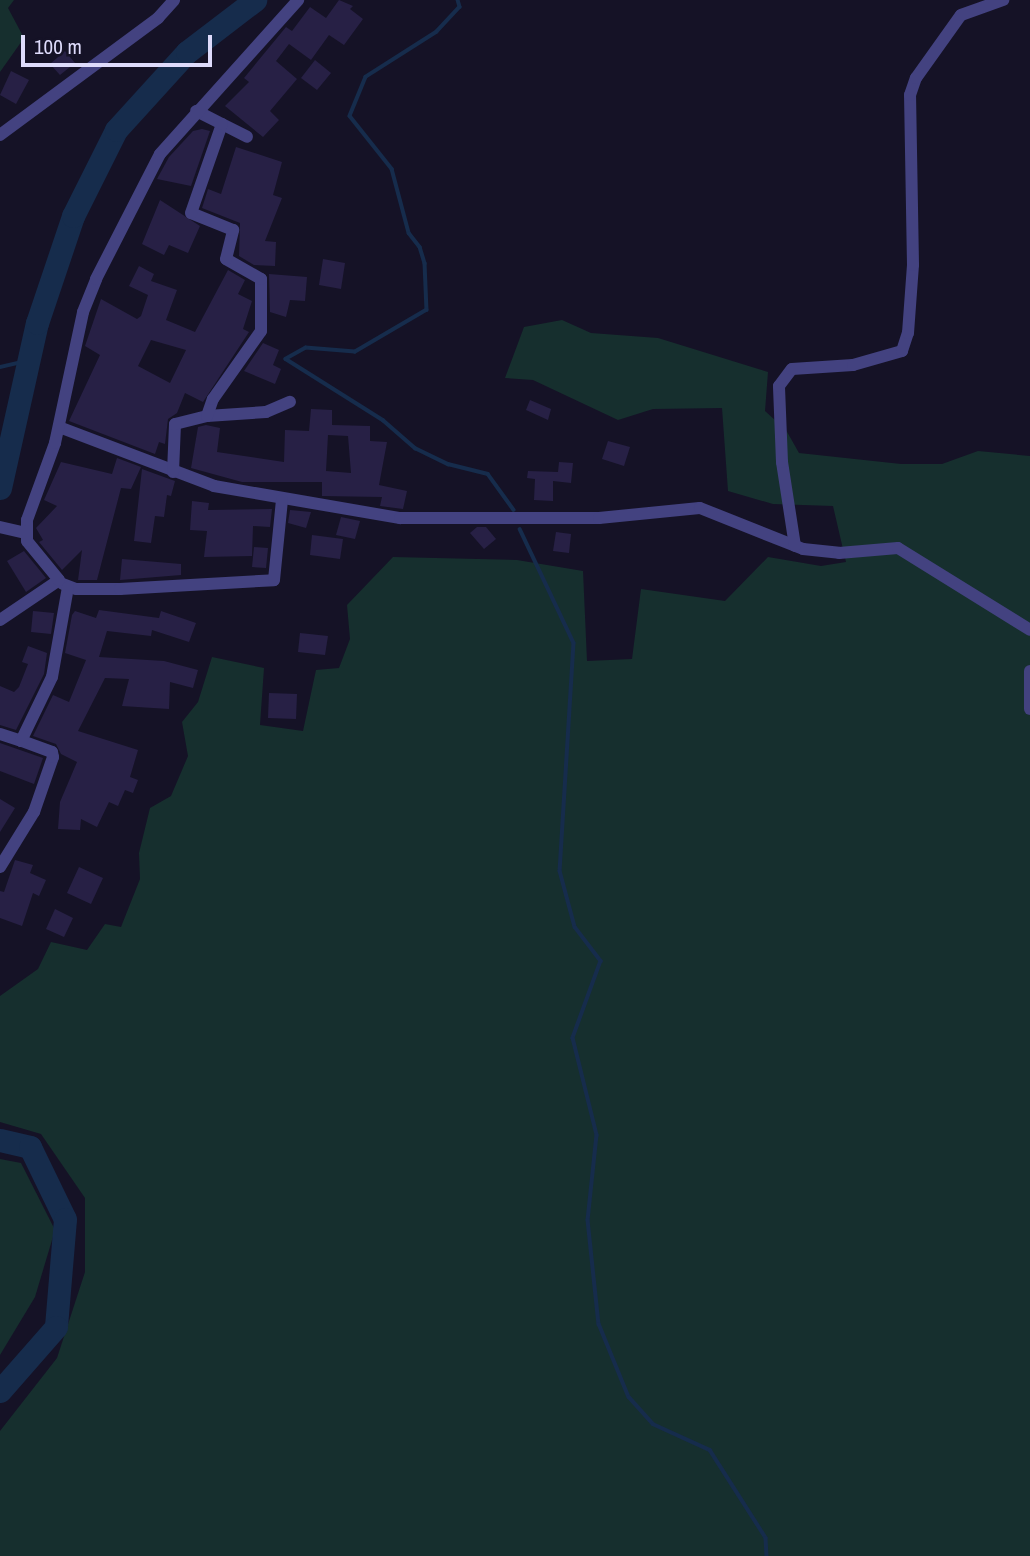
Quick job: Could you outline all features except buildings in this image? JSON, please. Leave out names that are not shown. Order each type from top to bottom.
[{"type":"street","points":[[0,135],[158,18],[174,0]]},
{"type":"street","points":[[21,741],[52,677],[64,584],[32,549],[26,533],[60,427],[83,312],[96,279],[154,164],[196,111],[299,0]]},
{"type":"street","points":[[795,546],[782,462],[779,386],[792,369],[853,365],[902,351],[908,333],[913,265],[910,95],[916,78],[961,15],[1003,0]]},
{"type":"street","points":[[196,111],[247,137]]},
{"type":"street","points":[[207,416],[217,391],[261,331],[261,279],[226,258],[233,230],[191,213],[222,124]]},
{"type":"street","points":[[173,472],[175,424],[180,419],[266,412],[290,402]]},
{"type":"street","points":[[60,427],[173,472],[282,500],[425,519],[599,518],[700,508],[795,546],[839,553],[889,548],[907,551],[1030,630]]},
{"type":"street","points":[[0,620],[64,584],[141,589],[274,580],[282,500]]},
{"type":"street","points":[[5,528],[26,533]]},
{"type":"street","points":[[1030,671],[1030,709]]},
{"type":"street","points":[[0,734],[52,751],[53,757],[34,812],[0,867]]},
{"type":"green space","points":[[0,0],[14,0],[8,8],[24,38],[0,72]]},
{"type":"green space","points":[[562,320],[591,333],[658,338],[768,372],[765,411],[786,430],[799,453],[901,464],[942,464],[978,451],[1030,456],[1030,1556],[0,1556],[0,1431],[57,1358],[85,1272],[85,1198],[41,1134],[0,1122],[0,996],[38,969],[51,942],[87,950],[105,924],[121,927],[140,879],[139,853],[150,808],[171,796],[188,756],[182,722],[198,702],[212,657],[264,668],[260,725],[303,731],[316,670],[339,668],[350,639],[347,605],[393,557],[517,560],[583,571],[587,661],[632,659],[641,589],[725,601],[768,557],[821,566],[846,562],[833,506],[773,504],[728,491],[722,408],[653,409],[618,420],[533,380],[505,378],[524,327]]},
{"type":"green space","points":[[0,1159],[21,1163],[55,1230],[35,1297],[0,1355]]},
{"type":"waterway","points":[[0,488],[37,323],[73,216],[116,130],[187,52],[255,0]]},
{"type":"waterway","points":[[458,0],[460,7],[437,32],[366,77],[350,116],[392,169],[409,233],[420,247],[425,263],[427,310],[355,352],[306,348],[286,359],[383,420],[415,448],[448,464],[488,474],[514,510]]},
{"type":"waterway","points":[[0,367],[27,361]]},
{"type":"waterway","points":[[520,529],[574,643],[560,871],[575,927],[601,961],[573,1038],[597,1135],[588,1220],[599,1324],[629,1397],[653,1424],[710,1450],[766,1538],[767,1556]]},
{"type":"waterway","points":[[0,1140],[30,1147],[65,1219],[56,1327],[0,1391]]}]
